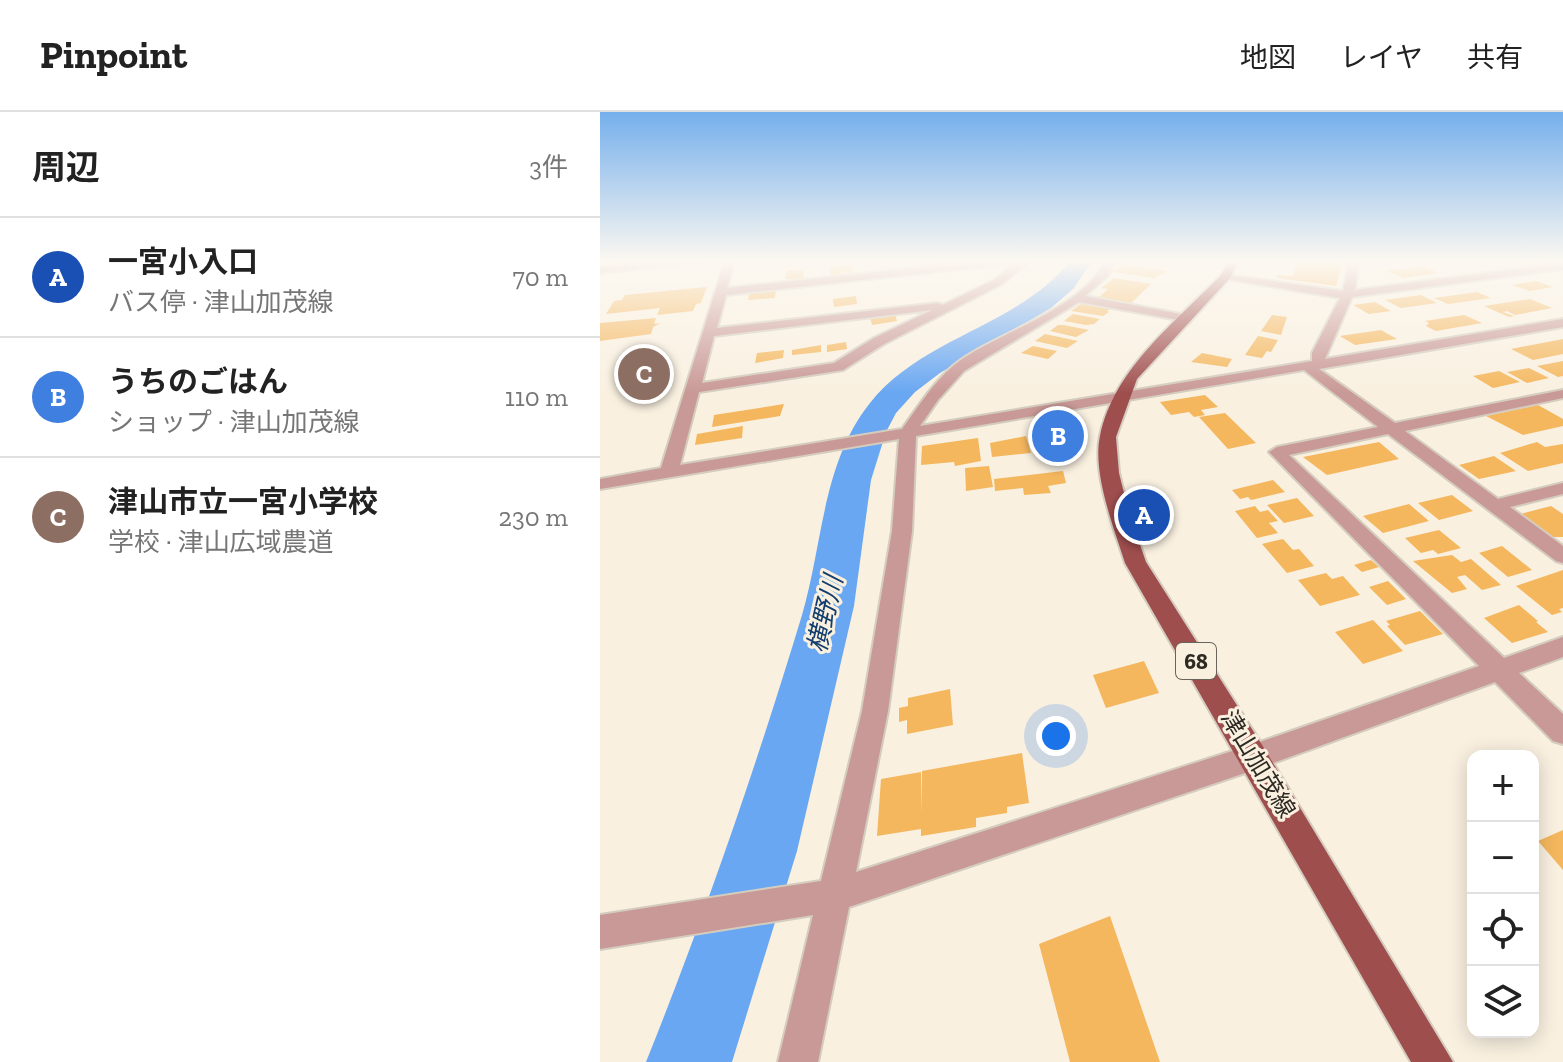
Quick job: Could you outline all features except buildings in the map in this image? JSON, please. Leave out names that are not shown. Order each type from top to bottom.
[{"type":"main road","name":"津山加茂線","points":[[1199,304],[1140,365],[1123,395],[1108,437],[1110,473],[1119,513],[1136,563],[1433,1062]]},
{"type":"street","points":[[669,472],[696,388],[717,304]]},
{"type":"street","points":[[696,388],[838,367],[879,341],[956,304]]},
{"type":"street","points":[[798,1062],[878,696],[902,531],[907,432],[932,397],[959,368],[1038,325],[1068,304]]},
{"type":"street","points":[[1110,304],[1186,319]]},
{"type":"street","points":[[1313,366],[1341,304]]},
{"type":"street","points":[[709,333],[935,306],[951,307]]},
{"type":"street","points":[[600,484],[1563,323]]},
{"type":"street","points":[[1313,366],[1390,428],[1563,556]]},
{"type":"street","points":[[1563,394],[1277,452],[1563,732]]},
{"type":"street","points":[[1496,505],[1563,488]]},
{"type":"street","points":[[600,932],[836,895],[1254,757],[1563,647]]},
{"type":"waterway","name":"横野川","points":[[689,1062],[762,851],[829,606],[851,480],[868,432],[882,409],[903,386],[929,366],[1040,304]]},
{"type":"place","name":"津山市立一宮小学校","points":[[644,374]]},
{"type":"place","name":"うちのごはん","points":[[1058,436]]},
{"type":"place","name":"一宮小入口","points":[[1144,515]]}]
